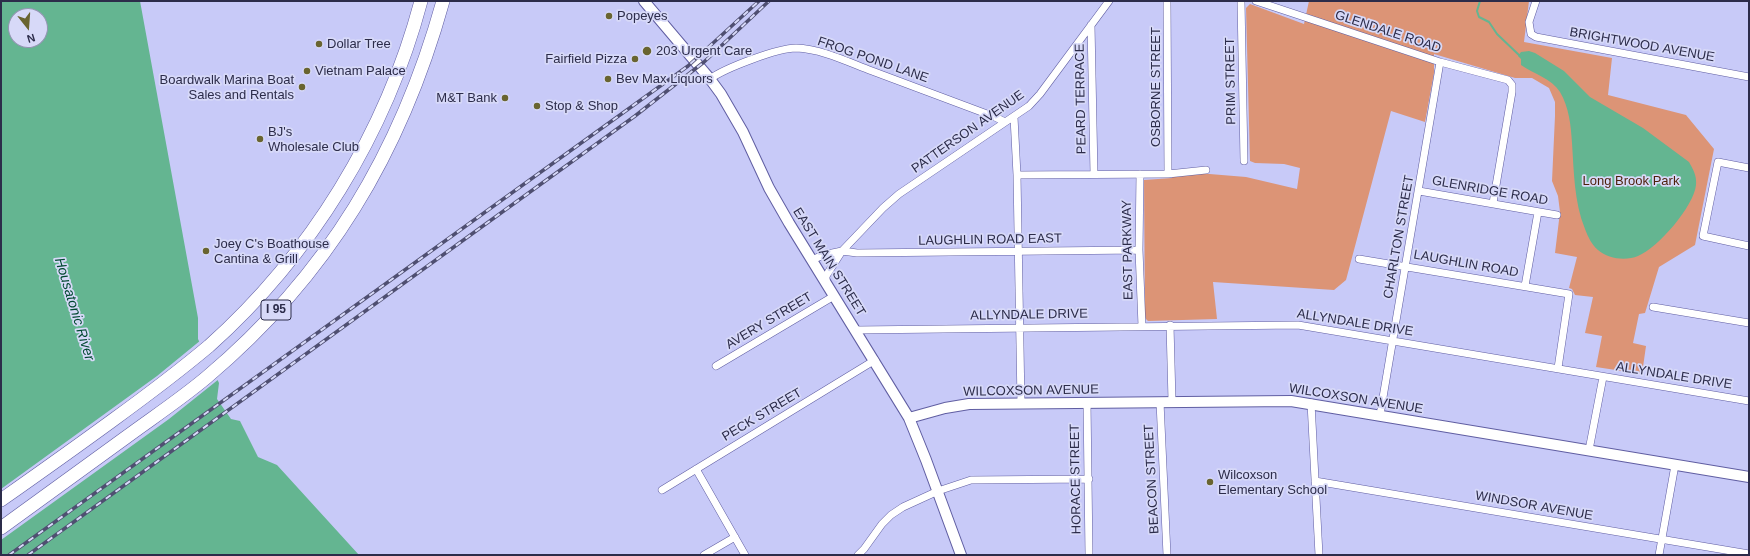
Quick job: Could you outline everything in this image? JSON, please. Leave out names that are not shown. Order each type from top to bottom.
[{"type":"highway","name":"I 95","points":[[1,500],[177,372],[214,341],[254,302],[291,259],[326,212],[355,164],[388,97],[407,51],[421,1]]},
{"type":"highway","name":"I 95","points":[[1,528],[190,391],[226,360],[265,322],[304,279],[345,222],[382,159],[408,105],[423,65],[443,1]]},
{"type":"street","name":"EAST MAIN STREET","points":[[644,1],[710,79],[732,112],[777,202],[909,418],[938,491],[961,555]]},
{"type":"street","name":"PATTERSON AVENUE","points":[[826,283],[826,276],[842,251],[882,208],[899,194],[1014,117],[1034,100],[1109,1]]},
{"type":"street","name":"OSBORNE STREET","points":[[1167,1],[1168,174]]},
{"type":"street","name":"PRIM STREET","points":[[1241,1],[1244,161]]},
{"type":"street","name":"GLENDALE ROAD","points":[[1256,1],[1440,62],[1503,78],[1511,84],[1512,92],[1493,203]]},
{"type":"street","name":"BRIGHTWOOD AVENUE","points":[[1536,1],[1529,22],[1531,34],[1545,39],[1749,77]]},
{"type":"street","name":"PEARD TERRACE","points":[[1091,25],[1094,174]]},
{"type":"street","name":"FROG POND LANE","points":[[710,79],[724,71],[779,51],[796,48],[839,59],[1005,122]]},
{"type":"street","name":"CHARLTON STREET","points":[[1380,415],[1440,62]]},
{"type":"street","points":[[1014,117],[1017,175],[1020,403]]},
{"type":"street","points":[[1749,168],[1718,162],[1703,236],[1749,246]]},
{"type":"street","points":[[1017,175],[1168,174],[1206,170]]},
{"type":"street","name":"EAST PARKWAY","points":[[1140,174],[1139,250],[1142,326]]},
{"type":"street","name":"GLENRIDGE ROAD","points":[[1419,191],[1557,215]]},
{"type":"street","points":[[1525,286],[1538,212]]},
{"type":"street","name":"LAUGHLIN ROAD EAST","points":[[842,251],[857,254],[1139,250]]},
{"type":"street","points":[[812,260],[823,255],[842,251]]},
{"type":"street","name":"LAUGHLIN ROAD","points":[[1358,259],[1569,294],[1558,368]]},
{"type":"street","name":"AVERY STREET","points":[[716,366],[834,296]]},
{"type":"street","points":[[1653,307],[1749,323]]},
{"type":"street","points":[[1170,325],[1172,401]]},
{"type":"street","name":"ALLYNDALE DRIVE","points":[[856,330],[1170,325],[1298,325],[1749,401]]},
{"type":"street","name":"PECK STREET","points":[[662,490],[874,360]]},
{"type":"street","points":[[1589,450],[1603,377]]},
{"type":"street","name":"WILCOXSON AVENUE","points":[[909,418],[962,404],[1275,400],[1311,403],[1749,477]]},
{"type":"street","name":"HORACE STREET","points":[[1087,402],[1089,555]]},
{"type":"street","name":"BEACON STREET","points":[[1160,402],[1167,555]]},
{"type":"street","points":[[1311,403],[1319,555]]},
{"type":"street","points":[[1659,555],[1675,465]]},
{"type":"street","points":[[696,469],[745,555]]},
{"type":"street","points":[[858,555],[882,524],[897,511],[938,491],[971,480],[1089,479]]},
{"type":"street","name":"WINDSOR AVENUE","points":[[1315,481],[1749,554]]},
{"type":"street","points":[[704,555],[735,537]]},
{"type":"green space","name":"Long Brook Park","points":[[1309,1],[1529,1],[1524,42],[1612,58],[1608,95],[1686,115],[1714,149],[1695,245],[1659,267],[1645,313],[1639,314],[1633,343],[1646,346],[1642,374],[1596,367],[1602,336],[1585,333],[1593,297],[1575,295],[1572,289],[1569,288],[1577,257],[1555,253],[1560,212],[1558,196],[1552,181],[1555,102],[1549,88],[1532,78],[1515,78],[1434,54],[1434,73],[1425,122],[1391,111],[1346,280],[1334,290],[1213,282],[1217,319],[1148,321],[1145,318],[1144,180],[1172,178],[1173,171],[1246,177],[1297,189],[1300,168],[1284,164],[1255,163],[1250,161],[1246,8],[1250,4],[1304,24]]},
{"type":"water","name":"Housatonic River","points":[[1,1],[140,1],[198,318],[198,339],[219,383],[217,399],[231,419],[240,421],[258,457],[277,465],[359,555],[2,555]]},
{"type":"water","points":[[1529,51],[1535,53],[1564,71],[1590,97],[1643,128],[1689,162],[1696,179],[1694,194],[1682,215],[1665,236],[1646,252],[1633,258],[1617,258],[1602,253],[1590,241],[1581,219],[1577,198],[1571,130],[1566,104],[1557,87],[1521,65],[1521,59],[1518,56],[1521,52]]},
{"type":"pier","points":[[201,340],[219,379],[169,419],[1,540],[1,489],[157,376]]},
{"type":"waterway","points":[[1480,1],[1477,11],[1479,17],[1489,22],[1497,34],[1520,56]]},
{"type":"railway","points":[[9,555],[688,66],[759,1]]},
{"type":"railway","points":[[28,555],[635,116],[704,62],[769,1]]},
{"type":"place","name":"Popeyes","points":[[609,16]]},
{"type":"place","name":"Dollar Tree","points":[[319,44]]},
{"type":"place","name":"203 Urgent Care","points":[[647,51]]},
{"type":"place","name":"Fairfield Pizza","points":[[635,59]]},
{"type":"place","name":"Vietnam Palace","points":[[307,71]]},
{"type":"place","name":"Bev Max Liquors","points":[[608,79]]},
{"type":"place","name":"Boardwalk Marina Boat Sales and Rentals","points":[[302,87]]},
{"type":"place","name":"M&T Bank","points":[[505,98]]},
{"type":"place","name":"Stop & Shop","points":[[537,106]]},
{"type":"place","name":"BJ's Wholesale Club","points":[[260,139]]},
{"type":"place","name":"Joey C's Boathouse Cantina & Grill","points":[[206,251]]},
{"type":"place","name":"Wilcoxson Elementary School","points":[[1210,482]]}]
